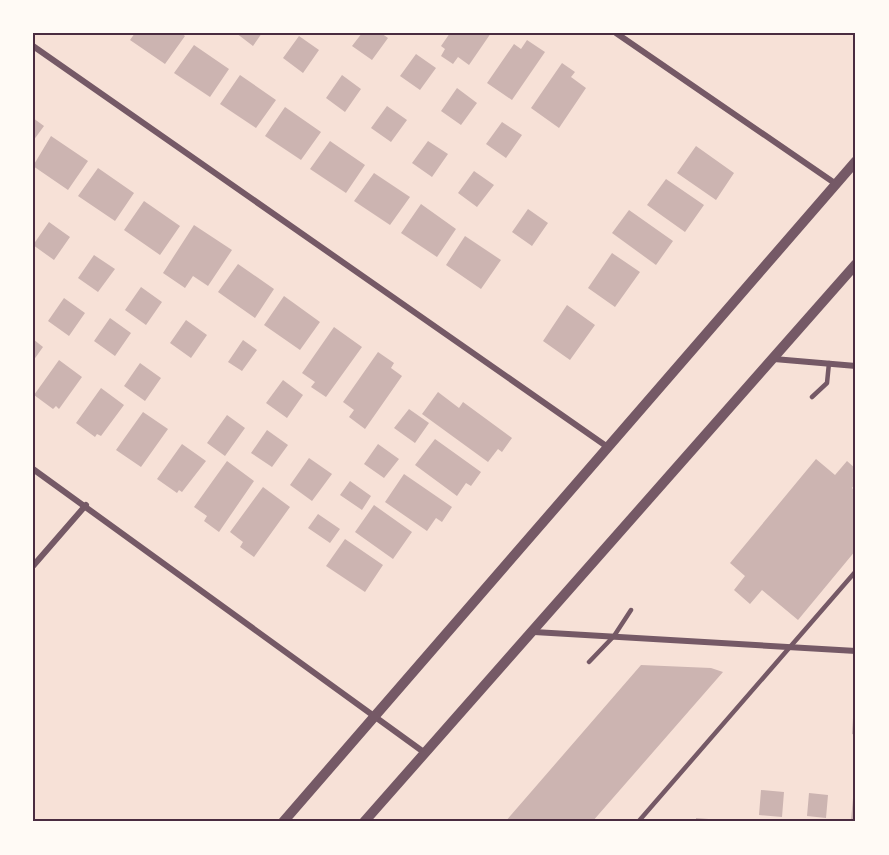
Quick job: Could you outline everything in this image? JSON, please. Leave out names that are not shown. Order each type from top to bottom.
[{"type":"street","points":[[616,33],[836,184]]},
{"type":"street","points":[[33,46],[609,448]]},
{"type":"street","points":[[283,822],[856,161]]},
{"type":"street","points":[[364,822],[534,632],[856,264]]},
{"type":"street","points":[[774,359],[856,366]]},
{"type":"street","points":[[33,469],[86,505],[425,753]]},
{"type":"street","points":[[33,566],[86,505]]},
{"type":"street","points":[[534,632],[856,651]]},
{"type":"lane","points":[[812,397],[827,383],[829,363]]},
{"type":"lane","points":[[638,822],[856,571]]},
{"type":"lane","points":[[589,662],[615,636],[631,610]]},
{"type":"building","points":[[135,33],[181,33],[185,36],[165,64],[130,40]]},
{"type":"building","points":[[236,33],[262,33],[253,46]]},
{"type":"building","points":[[362,33],[381,33],[388,38],[372,60],[352,46]]},
{"type":"building","points":[[450,33],[491,33],[469,65],[458,57],[453,64],[441,56],[445,49],[441,46]]},
{"type":"building","points":[[299,36],[319,50],[303,73],[283,58]]},
{"type":"building","points":[[527,40],[545,52],[512,100],[487,83],[514,44],[521,49]]},
{"type":"building","points":[[194,45],[229,69],[210,97],[174,73]]},
{"type":"building","points":[[416,54],[436,68],[420,90],[400,76]]},
{"type":"building","points":[[562,63],[575,72],[571,77],[586,88],[559,128],[531,108]]},
{"type":"building","points":[[240,75],[276,100],[256,128],[220,104]]},
{"type":"building","points":[[342,75],[361,89],[345,112],[326,98]]},
{"type":"building","points":[[457,88],[477,103],[461,125],[441,111]]},
{"type":"building","points":[[387,106],[407,120],[391,142],[371,128]]},
{"type":"building","points":[[285,107],[321,132],[301,160],[265,136]]},
{"type":"building","points":[[33,118],[44,126],[33,141]]},
{"type":"building","points":[[502,122],[522,135],[506,158],[486,144]]},
{"type":"building","points":[[51,136],[88,161],[68,190],[33,166]]},
{"type":"building","points":[[330,141],[365,165],[346,193],[310,169]]},
{"type":"building","points":[[428,141],[448,154],[432,177],[412,163]]},
{"type":"building","points":[[696,146],[734,173],[716,200],[677,173]]},
{"type":"building","points":[[98,168],[134,193],[115,221],[78,196]]},
{"type":"building","points":[[474,171],[494,185],[477,207],[458,193]]},
{"type":"building","points":[[374,173],[410,197],[390,225],[354,201]]},
{"type":"building","points":[[666,179],[704,205],[685,232],[647,205]]},
{"type":"building","points":[[144,201],[180,226],[160,255],[124,230]]},
{"type":"building","points":[[421,204],[456,229],[437,257],[401,233]]},
{"type":"building","points":[[528,209],[548,223],[532,246],[512,232]]},
{"type":"building","points":[[629,210],[673,241],[656,265],[612,233]]},
{"type":"building","points":[[49,222],[70,237],[54,260],[33,245]]},
{"type":"building","points":[[194,225],[232,250],[208,286],[193,276],[185,288],[163,273]]},
{"type":"building","points":[[465,236],[501,260],[481,289],[446,265]]},
{"type":"building","points":[[612,253],[640,272],[615,307],[588,288]]},
{"type":"building","points":[[94,255],[115,269],[98,292],[78,278]]},
{"type":"building","points":[[238,264],[274,289],[255,318],[218,292]]},
{"type":"building","points":[[141,287],[162,302],[146,325],[125,310]]},
{"type":"building","points":[[284,296],[320,322],[300,350],[264,325]]},
{"type":"building","points":[[64,298],[85,313],[69,336],[48,321]]},
{"type":"building","points":[[567,305],[595,325],[570,360],[543,341]]},
{"type":"building","points":[[110,318],[131,333],[115,356],[94,341]]},
{"type":"building","points":[[186,320],[207,335],[191,358],[170,343]]},
{"type":"building","points":[[334,327],[362,347],[326,397],[311,387],[315,382],[302,373]]},
{"type":"building","points":[[33,339],[43,347],[33,361]]},
{"type":"building","points":[[243,340],[257,350],[242,371],[228,362]]},
{"type":"building","points":[[378,352],[394,363],[391,368],[402,376],[365,429],[349,417],[354,410],[343,402]]},
{"type":"building","points":[[59,360],[82,377],[59,409],[56,406],[53,409],[34,395]]},
{"type":"building","points":[[140,363],[161,378],[145,401],[124,386]]},
{"type":"building","points":[[283,380],[303,395],[287,418],[266,403]]},
{"type":"building","points":[[101,388],[124,405],[101,436],[97,434],[95,437],[76,423]]},
{"type":"building","points":[[438,392],[459,408],[463,402],[512,438],[502,452],[498,449],[488,462],[422,414]]},
{"type":"building","points":[[409,409],[429,423],[415,443],[394,428]]},
{"type":"building","points":[[143,412],[168,429],[141,467],[116,450]]},
{"type":"building","points":[[227,415],[245,428],[225,456],[207,443]]},
{"type":"building","points":[[267,430],[288,445],[272,467],[251,453]]},
{"type":"building","points":[[435,439],[481,472],[471,486],[466,483],[457,496],[415,465]]},
{"type":"building","points":[[182,444],[206,461],[182,492],[179,490],[177,493],[157,479]]},
{"type":"building","points":[[378,444],[399,459],[384,478],[364,464]]},
{"type":"building","points":[[309,458],[332,474],[312,501],[290,485]]},
{"type":"building","points":[[816,459],[835,475],[847,461],[856,469],[856,483],[852,488],[856,492],[856,550],[798,620],[762,590],[750,604],[734,590],[745,576],[730,563]]},
{"type":"building","points":[[227,461],[254,481],[219,532],[204,521],[207,516],[194,507]]},
{"type":"building","points":[[404,474],[452,507],[442,522],[436,518],[427,531],[385,502]]},
{"type":"building","points":[[350,481],[371,496],[362,510],[340,495]]},
{"type":"building","points":[[263,487],[290,507],[254,557],[240,547],[243,542],[230,532]]},
{"type":"building","points":[[374,505],[412,532],[393,559],[355,532]]},
{"type":"building","points":[[318,514],[340,529],[330,543],[308,528]]},
{"type":"building","points":[[345,539],[383,565],[365,592],[326,566]]},
{"type":"building","points":[[641,665],[711,668],[723,672],[592,822],[505,822]]},
{"type":"building","points":[[854,702],[856,702],[856,735],[852,734]]},
{"type":"building","points":[[761,790],[784,792],[782,817],[759,815]]},
{"type":"building","points":[[809,793],[828,795],[826,818],[807,816]]},
{"type":"building","points":[[853,798],[856,798],[856,821],[851,820]]},
{"type":"building","points":[[696,818],[721,820],[721,822],[696,822]]}]
